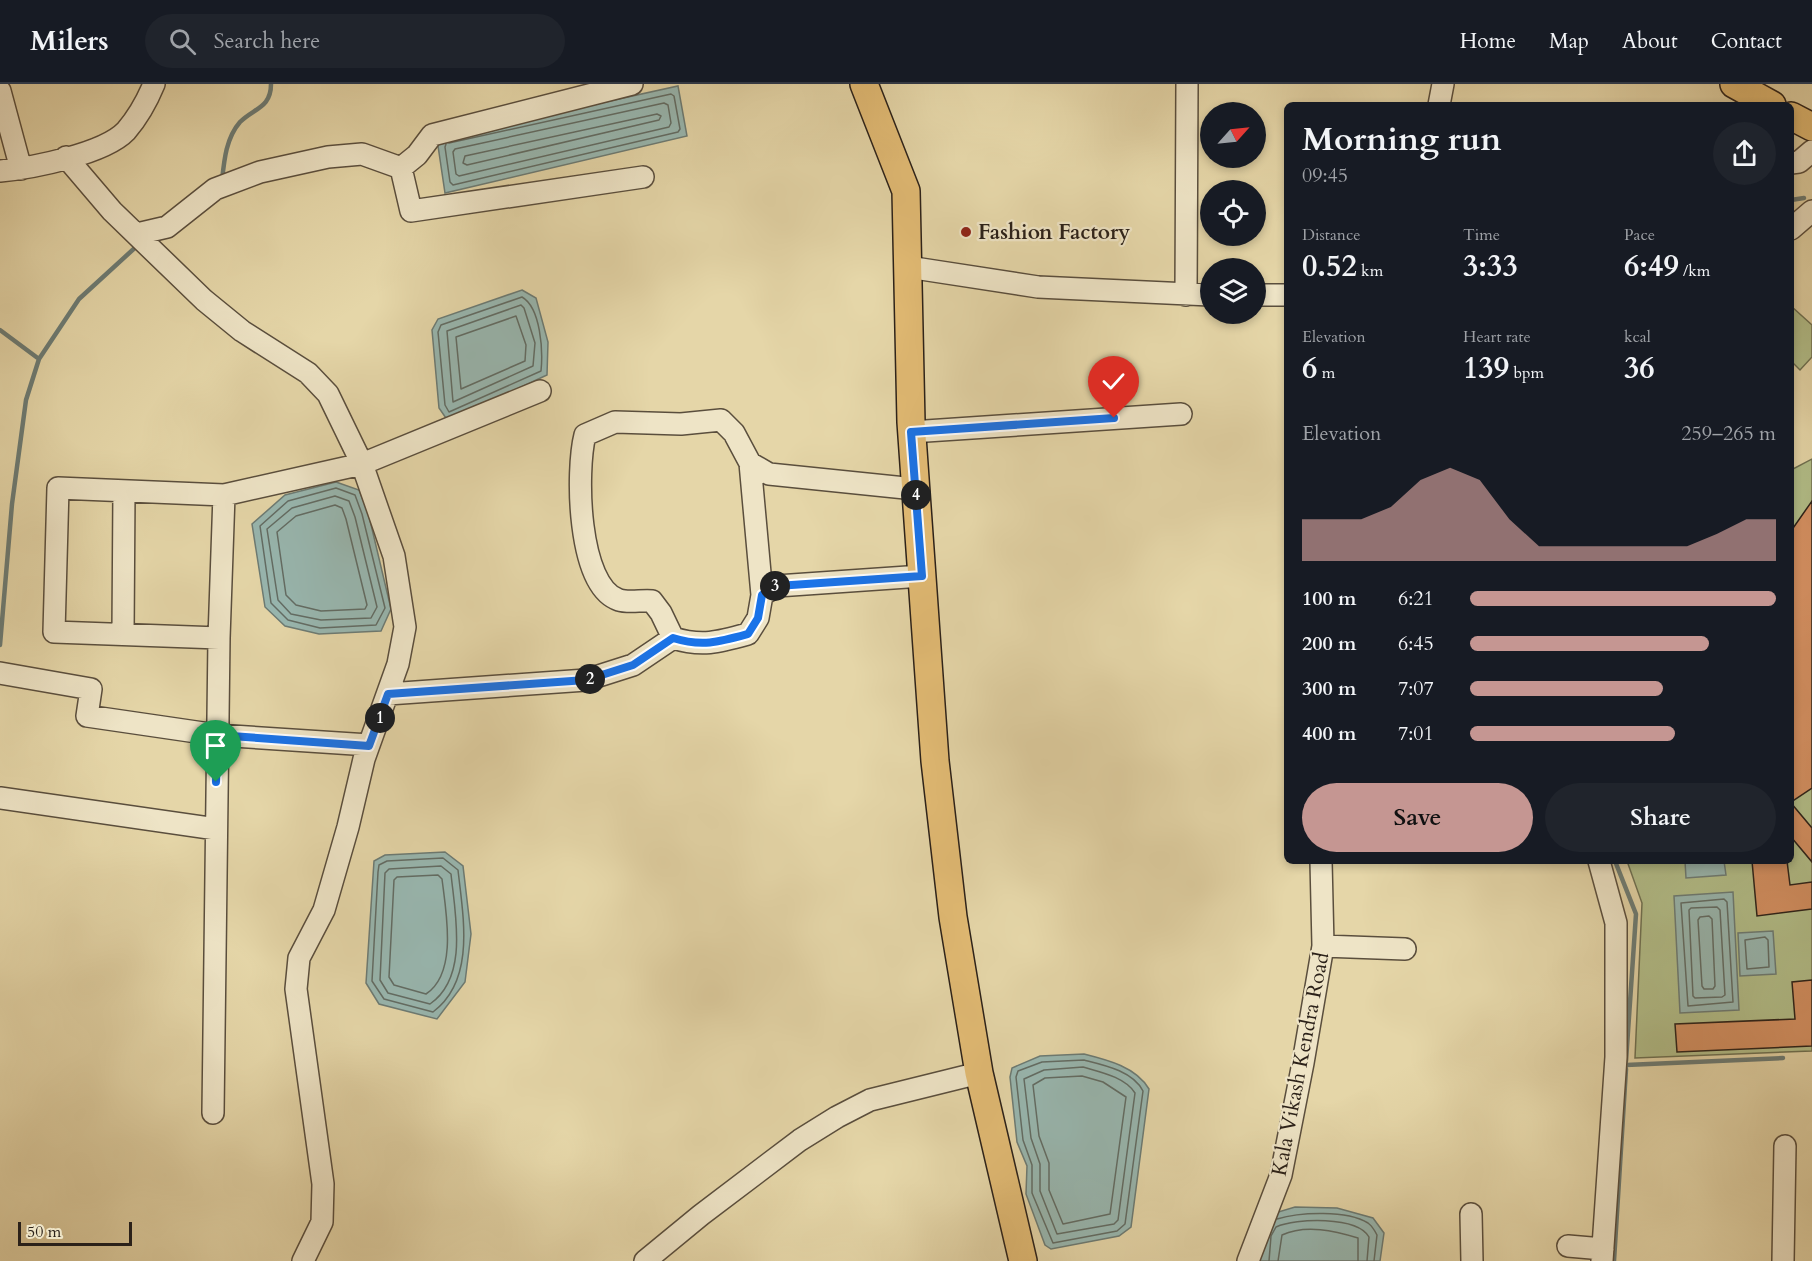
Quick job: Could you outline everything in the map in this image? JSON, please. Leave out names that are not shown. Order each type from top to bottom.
[{"type":"main road","points":[[864,84],[906,191],[911,432],[935,760],[952,906],[979,1073],[1023,1261]]},
{"type":"main road","points":[[1734,84],[1767,102]]},
{"type":"main road","points":[[1794,118],[1812,127]]},
{"type":"street","points":[[0,91],[10,170],[97,150],[124,132],[147,102],[154,84]]},
{"type":"street","points":[[401,168],[417,155],[432,135],[632,84]]},
{"type":"street","points":[[1186,295],[1187,84]]},
{"type":"street","points":[[1439,102],[1443,84]]},
{"type":"street","points":[[1794,163],[1812,151]]},
{"type":"street","points":[[137,234],[167,227],[215,189],[260,172],[328,157],[362,154],[401,168]]},
{"type":"street","points":[[66,157],[112,211],[204,300],[234,325],[308,373],[328,394],[362,464],[394,556],[405,627],[398,664],[369,746],[324,910],[299,958],[296,989],[323,1184],[322,1222],[303,1261]]},
{"type":"street","points":[[401,168],[411,211],[643,177]]},
{"type":"street","points":[[1794,226],[1812,211]]},
{"type":"street","points":[[908,267],[1038,287],[1200,295]]},
{"type":"street","points":[[1266,295],[1284,295]]},
{"type":"street","points":[[219,638],[54,632],[58,488],[224,495],[362,464],[540,391]]},
{"type":"street","points":[[911,432],[1181,414]]},
{"type":"street","points":[[721,420],[734,433],[750,463],[762,595],[758,618],[748,634],[693,644],[673,638],[652,601],[619,600],[602,587],[586,552],[581,489],[581,450],[585,435],[615,422],[681,424],[721,420]]},
{"type":"street","points":[[750,463],[769,474],[915,489]]},
{"type":"street","points":[[123,634],[124,491]]},
{"type":"street","points":[[213,1113],[217,735],[224,495]]},
{"type":"street","points":[[762,595],[777,586],[922,576]]},
{"type":"street","points":[[388,694],[586,680],[633,665],[673,638]]},
{"type":"street","points":[[0,673],[91,689],[87,716],[217,735],[369,746]]},
{"type":"street","points":[[0,798],[216,829]]},
{"type":"street","name":"Kala Vikash Kendra Road","points":[[1248,1261],[1281,1175],[1323,946],[1321,864]]},
{"type":"street","points":[[1568,1246],[1603,1255],[1616,1057],[1616,923],[1600,864]]},
{"type":"street","points":[[1323,946],[1405,949]]},
{"type":"street","points":[[645,1261],[700,1215],[800,1140],[837,1117],[870,1100],[979,1073]]},
{"type":"street","points":[[1783,1261],[1785,1146]]},
{"type":"street","points":[[1471,1214],[1472,1261]]},
{"type":"green space","points":[[1794,309],[1812,325],[1812,357],[1800,370],[1794,364]]},
{"type":"green space","points":[[1812,459],[1812,1051],[1635,1058],[1642,903],[1628,864],[1794,864],[1794,468]]},
{"type":"water","points":[[678,86],[687,136],[445,193],[437,139]]},
{"type":"water","points":[[522,290],[536,298],[548,342],[547,375],[448,421],[439,408],[432,330],[438,319]]},
{"type":"water","points":[[336,482],[359,490],[368,512],[391,609],[381,631],[319,634],[285,626],[265,607],[252,524],[285,495]]},
{"type":"water","points":[[445,852],[463,866],[471,934],[465,982],[437,1019],[379,1004],[366,983],[374,861],[385,855]]},
{"type":"water","points":[[1685,864],[1724,864],[1726,875],[1686,878]]},
{"type":"water","points":[[1733,892],[1739,1010],[1680,1013],[1674,896]]},
{"type":"water","points":[[1773,931],[1776,974],[1740,976],[1738,933]]},
{"type":"water","points":[[1084,1054],[1112,1062],[1129,1070],[1137,1075],[1149,1089],[1131,1227],[1119,1236],[1051,1249],[1045,1245],[1026,1194],[1027,1166],[1017,1142],[1010,1077],[1012,1068],[1040,1056]]},
{"type":"water","points":[[1295,1207],[1337,1208],[1373,1218],[1384,1233],[1380,1261],[1255,1261],[1268,1215]]},
{"type":"building","points":[[1812,501],[1812,788],[1794,800],[1794,527]]},
{"type":"building","points":[[1794,807],[1812,828],[1812,862],[1794,841]]},
{"type":"building","points":[[1752,864],[1787,864],[1790,885],[1812,882],[1812,909],[1757,916]]},
{"type":"building","points":[[1812,980],[1812,1046],[1677,1052],[1675,1024],[1795,1019],[1792,982]]},
{"type":"waterway","points":[[222,181],[226,150],[235,128],[245,117],[265,103],[271,84]]},
{"type":"waterway","points":[[1794,200],[1804,198]]},
{"type":"waterway","points":[[0,645],[12,504],[26,400],[39,359],[79,299],[138,245]]},
{"type":"waterway","points":[[0,330],[39,359]]},
{"type":"waterway","points":[[1616,864],[1636,914],[1626,1061]]},
{"type":"waterway","points":[[1626,1065],[1783,1058]]},
{"type":"waterway","points":[[1614,1261],[1626,1069]]},
{"type":"place","name":"Fashion Factory","points":[[966,232]]},
{"type":"route","points":[[216,782],[217,735],[369,746],[388,694],[586,680],[633,665],[673,638],[693,644],[748,634],[758,618],[762,595],[777,586],[922,576],[911,432],[1114,418]]}]
